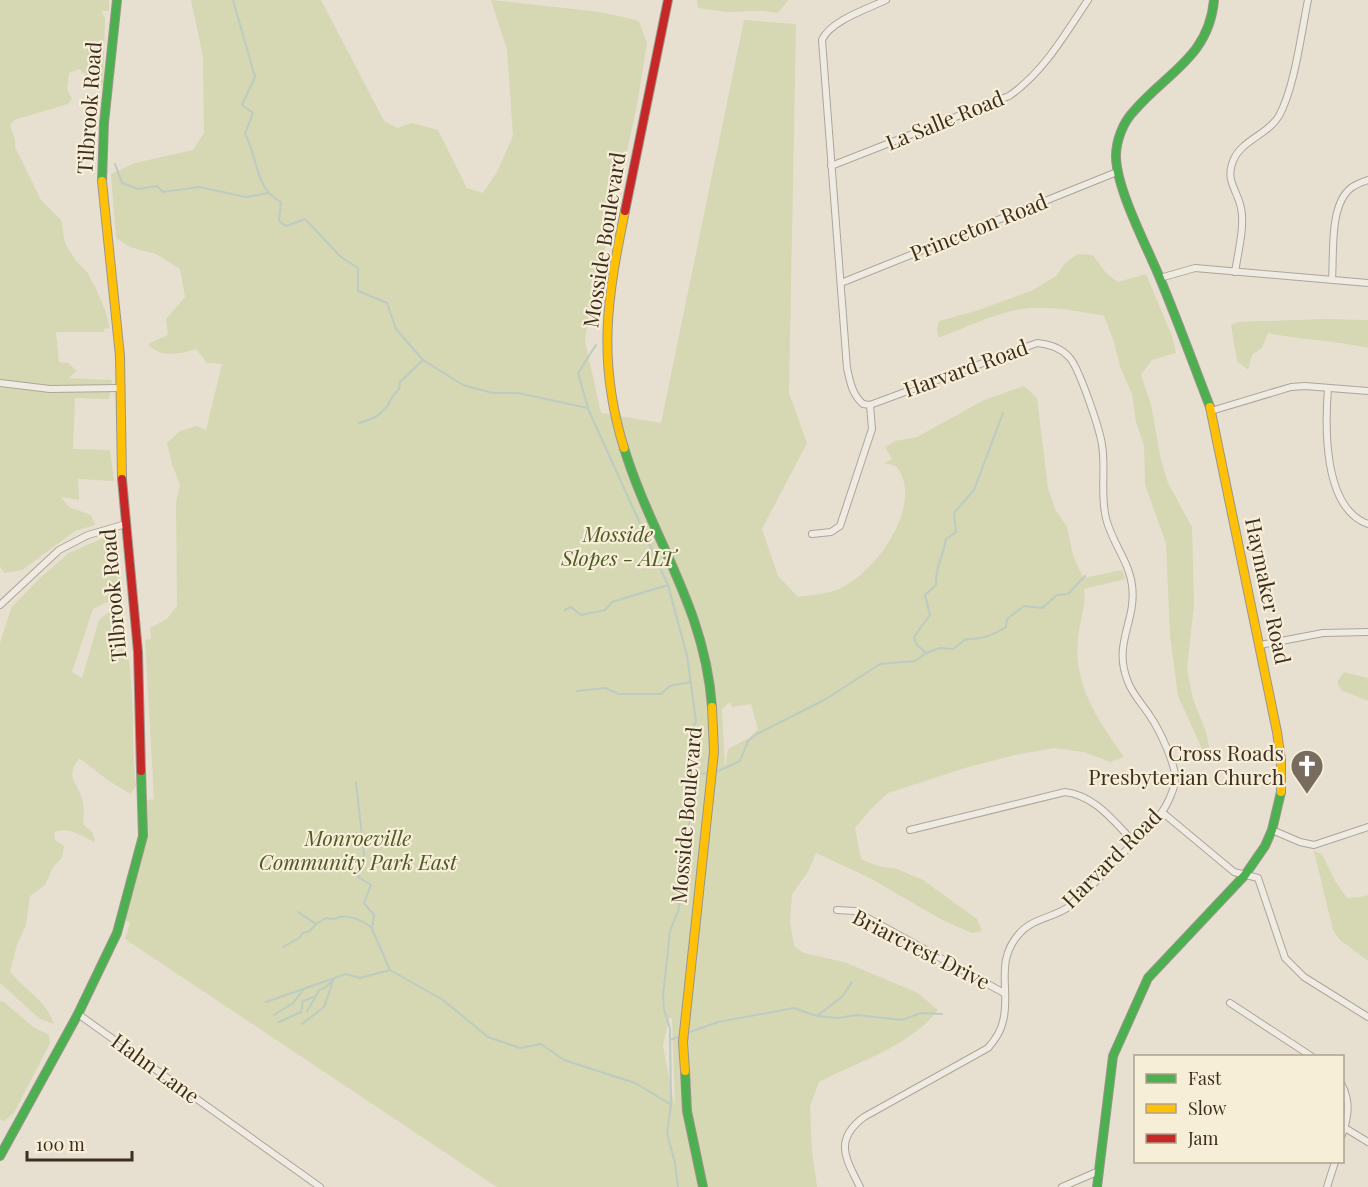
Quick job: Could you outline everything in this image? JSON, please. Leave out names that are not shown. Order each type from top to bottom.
[{"type":"main road","name":"Tilbrook Road","points":[[0,1156],[78,1014],[117,933],[143,836],[139,663],[121,468],[120,356],[101,173],[117,0]]},
{"type":"main road","name":"Mosside Boulevard","points":[[668,0],[623,218],[608,306],[606,348],[610,393],[618,426],[630,465],[695,620],[709,669],[714,707],[714,752],[683,1042],[687,1111],[703,1187]]},
{"type":"main road","name":"Haymaker Road","points":[[1097,1187],[1113,1056],[1148,978],[1245,875],[1272,830],[1281,790],[1281,760],[1260,645],[1211,411],[1118,172],[1118,141],[1123,127],[1133,111],[1184,64],[1202,40],[1213,12],[1214,0]]},
{"type":"street","points":[[812,534],[831,532],[840,526],[872,429],[870,405],[859,401],[851,388],[847,368],[822,40],[825,33],[834,25],[886,0]]},
{"type":"street","name":"La Salle Road","points":[[831,166],[1009,96],[1025,85],[1038,71],[1088,0]]},
{"type":"street","points":[[1235,272],[1242,208],[1230,181],[1232,164],[1243,146],[1273,124],[1279,114],[1289,90],[1308,0]]},
{"type":"street","name":"Princeton Road","points":[[841,283],[1118,172]]},
{"type":"street","points":[[1332,279],[1336,212],[1349,189],[1368,180]]},
{"type":"street","points":[[1160,279],[1195,268],[1368,283]]},
{"type":"street","name":"Harvard Road","points":[[860,1187],[847,1161],[846,1138],[849,1131],[864,1118],[987,1048],[998,1036],[1003,1023],[1006,960],[1011,945],[1018,935],[1026,927],[1061,911],[1075,901],[1162,812],[1175,784],[1171,762],[1152,718],[1130,688],[1124,673],[1121,653],[1132,610],[1132,584],[1107,523],[1103,504],[1103,448],[1100,433],[1070,357],[1054,346],[1037,343],[870,405]]},
{"type":"street","points":[[0,383],[50,389],[119,388]]},
{"type":"street","points":[[1211,411],[1291,387],[1305,386],[1368,392]]},
{"type":"street","points":[[1328,388],[1326,435],[1339,496],[1348,512],[1359,521],[1368,524]]},
{"type":"street","points":[[0,605],[59,550],[88,535],[126,524]]},
{"type":"street","points":[[1260,645],[1330,632],[1368,632]]},
{"type":"street","points":[[910,830],[1065,792],[1082,796],[1096,804],[1134,842]]},
{"type":"street","points":[[1162,812],[1234,872],[1258,878],[1284,958],[1304,977],[1368,1017]]},
{"type":"street","points":[[1272,830],[1300,842],[1314,845],[1368,828]]},
{"type":"street","name":"Briarcrest Drive","points":[[837,910],[855,911],[1004,993]]},
{"type":"street","points":[[1230,1003],[1309,1055]]},
{"type":"street","name":"Hahn Lane","points":[[78,1014],[320,1187]]},
{"type":"street","points":[[1344,1090],[1349,1101],[1345,1128],[1368,1142]]},
{"type":"street","points":[[1327,1187],[1334,1163]]},
{"type":"street","points":[[1062,1187],[1099,1171]]},
{"type":"green space","points":[[0,0],[109,0],[109,11],[101,11],[105,18],[103,86],[90,80],[80,69],[69,73],[67,90],[72,99],[68,104],[14,120],[10,126],[15,139],[15,147],[41,200],[61,220],[65,243],[76,261],[87,272],[106,312],[110,328],[103,329],[105,332],[56,332],[59,362],[68,363],[77,371],[68,378],[112,380],[109,399],[75,398],[73,449],[110,450],[114,481],[78,479],[79,500],[61,497],[69,507],[91,515],[95,525],[75,531],[22,570],[4,573],[0,566]]},
{"type":"green space","points":[[191,0],[321,0],[384,121],[397,128],[412,123],[438,130],[467,188],[483,193],[497,172],[513,136],[507,50],[491,0],[601,12],[639,21],[647,43],[637,105],[609,234],[591,302],[585,341],[601,413],[661,423],[744,20],[796,24],[789,393],[807,443],[762,529],[778,576],[798,597],[834,591],[852,582],[877,558],[888,543],[903,510],[905,494],[903,479],[898,469],[896,466],[885,463],[892,459],[885,447],[895,441],[917,437],[984,400],[1024,386],[1037,398],[1048,488],[1055,509],[1067,527],[1073,555],[1083,578],[1122,570],[1126,579],[1084,589],[1077,656],[1079,672],[1089,701],[1124,757],[1110,762],[1084,752],[1055,748],[1015,755],[965,768],[888,793],[855,828],[861,859],[878,866],[897,869],[923,880],[977,919],[982,931],[972,933],[944,921],[870,878],[816,853],[808,872],[792,894],[790,922],[794,946],[804,953],[844,962],[918,993],[938,1010],[926,1023],[898,1044],[819,1082],[810,1106],[812,1151],[817,1187],[497,1187],[125,939],[130,923],[121,917],[143,836],[143,801],[154,799],[145,640],[151,639],[150,628],[167,619],[177,606],[176,503],[180,485],[167,443],[180,431],[197,426],[206,430],[222,364],[207,363],[196,349],[170,354],[159,352],[148,344],[168,335],[166,319],[185,297],[180,269],[156,254],[130,247],[116,238],[111,174],[135,163],[193,150],[204,133],[203,57]],"holes":[[[730,702],[732,707],[751,704],[758,729],[749,738],[728,749],[725,768],[722,709]],[[669,1018],[672,1018],[675,1108],[663,1046]]]},
{"type":"green space","points":[[697,0],[788,0],[778,13],[728,12],[698,8]]},
{"type":"green space","points":[[1078,254],[1093,255],[1106,273],[1118,282],[1146,274],[1172,336],[1176,353],[1152,360],[1141,375],[1151,405],[1161,460],[1168,483],[1192,527],[1194,605],[1187,669],[1193,699],[1206,732],[1210,751],[1202,749],[1178,696],[1170,636],[1166,543],[1145,485],[1144,445],[1136,422],[1132,394],[1121,369],[1104,316],[1052,308],[1021,309],[938,338],[939,321],[979,310],[1033,290],[1056,276],[1066,262]]},
{"type":"green space","points":[[1368,320],[1368,348],[1268,333],[1262,348],[1252,355],[1248,370],[1237,361],[1231,325],[1238,322]]},
{"type":"green space","points":[[108,536],[118,538],[120,589],[115,598],[93,609],[72,672],[82,678],[99,620],[110,611],[121,611],[127,642],[133,706],[136,786],[131,794],[109,781],[79,758],[73,770],[73,779],[83,802],[83,824],[93,833],[95,842],[69,831],[54,833],[55,840],[64,846],[62,858],[53,867],[45,885],[30,896],[26,925],[17,945],[10,971],[46,1008],[54,1024],[40,1019],[0,983],[0,643],[11,608],[40,578],[69,553]]},
{"type":"green space","points":[[1344,672],[1368,678],[1368,701],[1341,690],[1337,682]]},
{"type":"green space","points":[[1314,851],[1322,854],[1335,881],[1347,898],[1368,895],[1368,961],[1339,939],[1333,930]]},
{"type":"green space","points":[[0,1001],[33,1027],[49,1035],[50,1043],[14,1113],[4,1121],[0,1120]]},
{"type":"waterway","points":[[233,0],[255,77],[242,105],[253,113],[245,134],[265,187],[281,202],[279,221],[286,226],[305,219],[341,257],[358,268],[358,291],[387,303],[396,329],[423,360],[463,385],[493,393],[518,393],[588,408]]},
{"type":"waterway","points":[[115,164],[122,183],[138,189],[157,186],[163,192],[199,187],[246,197],[268,193]]},
{"type":"waterway","points":[[596,345],[578,373],[589,411],[668,585],[687,656],[696,721],[689,740],[688,755],[693,808],[680,853],[684,872],[683,888],[678,911],[670,931],[663,996],[670,1029],[671,1105],[667,1133],[675,1163],[678,1187]]},
{"type":"waterway","points":[[359,423],[379,415],[399,389],[400,382],[423,360]]},
{"type":"waterway","points":[[926,653],[916,644],[914,637],[930,615],[925,595],[936,585],[946,539],[956,532],[954,513],[974,490],[1003,413]]},
{"type":"waterway","points":[[718,771],[740,761],[748,741],[755,735],[826,699],[880,664],[915,661],[926,653],[940,648],[953,649],[966,639],[992,635],[1006,627],[1007,619],[1024,606],[1042,608],[1057,595],[1068,594],[1085,576]]},
{"type":"waterway","points":[[565,610],[571,607],[581,615],[605,610],[612,602],[668,585]]},
{"type":"waterway","points":[[577,691],[605,688],[619,694],[661,694],[670,686],[690,682]]},
{"type":"waterway","points":[[689,776],[706,773]]},
{"type":"waterway","points":[[356,782],[364,854],[358,877],[371,885],[364,903],[374,915],[372,929],[390,970],[443,1000],[488,1037],[520,1048],[541,1044],[564,1060],[635,1083],[670,1104]]},
{"type":"waterway","points":[[298,912],[316,924],[326,918],[349,917],[372,928]]},
{"type":"waterway","points":[[283,947],[299,938],[303,933],[310,931],[316,924]]},
{"type":"waterway","points":[[266,1002],[346,974],[360,978],[390,970]]},
{"type":"waterway","points":[[279,1022],[301,1012],[303,1001],[316,996],[319,990],[325,988],[334,979]]},
{"type":"waterway","points":[[302,1024],[324,1007],[333,981]]},
{"type":"waterway","points":[[818,1015],[842,997],[852,982]]},
{"type":"waterway","points":[[274,1015],[293,1003],[303,990]]},
{"type":"waterway","points":[[307,1011],[315,998]]},
{"type":"waterway","points":[[690,1032],[718,1022],[794,1008],[817,1016],[838,1018],[857,1015],[902,1020],[921,1013],[942,1014]]},
{"type":"waterway","points":[[670,1040],[678,1037]]},
{"type":"traffic: fast","points":[[102,181],[104,123],[117,0]]},
{"type":"traffic: fast","points":[[1210,407],[1166,292],[1126,200],[1117,169],[1116,156],[1121,132],[1130,115],[1184,63],[1204,36],[1214,0]]},
{"type":"traffic: fast","points":[[624,448],[676,574],[699,637],[712,707]]},
{"type":"traffic: fast","points":[[0,1156],[78,1014],[117,933],[143,836],[141,771]]},
{"type":"traffic: fast","points":[[1097,1187],[1113,1056],[1148,978],[1245,875],[1265,846],[1272,830],[1281,792]]},
{"type":"traffic: fast","points":[[685,1071],[687,1111],[703,1187]]},
{"type":"traffic: slow","points":[[102,181],[120,356],[122,479]]},
{"type":"traffic: slow","points":[[624,448],[610,386],[608,330],[613,272],[625,211]]},
{"type":"traffic: slow","points":[[1210,407],[1277,732],[1281,760],[1281,792]]},
{"type":"traffic: slow","points":[[685,1071],[683,1042],[714,752],[712,707]]},
{"type":"traffic: jam","points":[[625,211],[668,0]]},
{"type":"traffic: jam","points":[[122,479],[138,652],[141,771]]},
{"type":"place","name":"Cross Roads Presbyterian Church","points":[[1307,795]]},
{"type":"park label","name":"Mosside Slopes - ALT","points":[[618,547]]},
{"type":"park label","name":"Monroeville Community Park East","points":[[358,851]]}]
